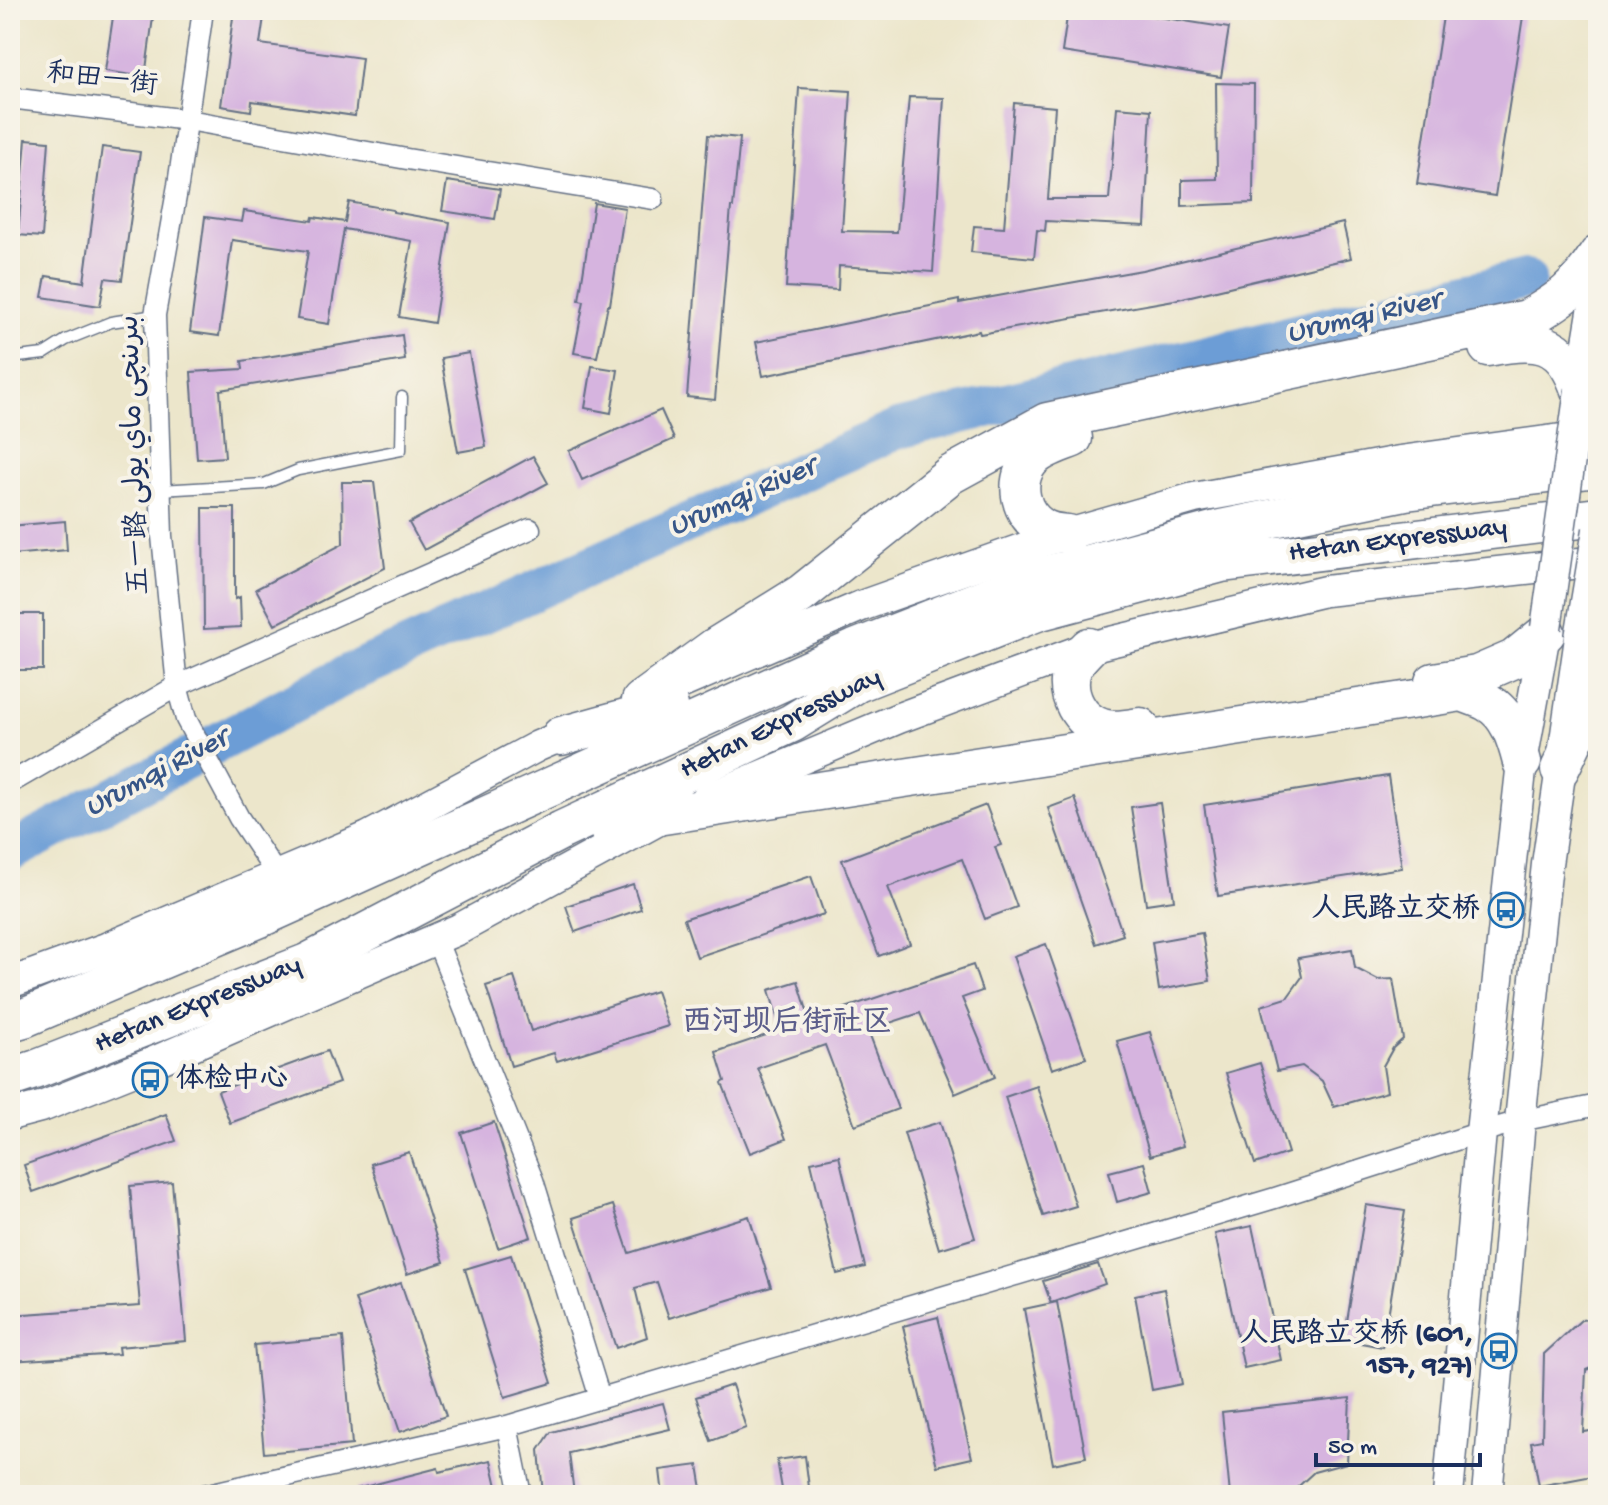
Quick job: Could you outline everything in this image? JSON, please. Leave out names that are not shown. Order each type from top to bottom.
[{"type":"highway","points":[[641,701],[714,648],[801,594],[950,475],[1047,422],[1527,319],[1558,301],[1584,277],[1598,255]]},
{"type":"highway","points":[[1068,534],[1053,533],[1040,527],[1030,517],[1020,490],[1022,476],[1038,452],[1099,426],[1526,341],[1545,345],[1561,356],[1574,371],[1580,390]]},
{"type":"highway","name":"Hetan Expressway","points":[[10,1022],[260,918],[855,649],[1035,578],[1220,529],[1406,491],[1598,468]]},
{"type":"highway","name":"Hetan Expressway","points":[[10,1078],[307,963],[562,830],[792,723],[857,683],[1037,612],[1222,563],[1598,517]]},
{"type":"highway","points":[[1089,647],[1078,658],[1072,671],[1070,685],[1073,700],[1090,723],[1104,729],[1118,730],[1477,675],[1514,659],[1576,612]]},
{"type":"highway","points":[[561,736],[826,662]]},
{"type":"highway","points":[[562,830],[1462,692],[1489,702],[1504,717],[1516,735],[1522,762]]},
{"type":"highway","points":[[1560,769],[1598,696]]},
{"type":"street","name":"五一路 بىرىنچى ماي يولى","points":[[203,10],[155,315],[162,536],[177,686],[186,719],[239,818],[277,875]]},
{"type":"street","name":"和田一街","points":[[10,98],[188,120],[653,199]]},
{"type":"street","points":[[1487,1495],[1520,1121],[1576,612],[1580,390],[1598,282]]},
{"type":"street","points":[[10,983],[106,948],[368,837],[538,746],[861,606],[1068,534],[1194,498],[1400,461],[1598,434]]},
{"type":"street","points":[[10,783],[177,686],[530,529]]},
{"type":"street","points":[[1448,1495],[1481,1132],[1522,762],[1576,612],[1598,530]]},
{"type":"street","points":[[10,1115],[44,1106],[149,1064],[459,929],[671,814],[899,718],[1089,647],[1325,591],[1576,612]]},
{"type":"street","points":[[436,939],[533,1180],[600,1398]]},
{"type":"street","points":[[204,1495],[507,1426],[1259,1202],[1481,1132],[1598,1105]]},
{"type":"street","points":[[507,1426],[521,1495]]},
{"type":"lane","points":[[10,358],[44,354],[66,340],[111,322],[155,315]]},
{"type":"lane","points":[[160,490],[264,484],[298,470],[401,450],[402,397]]},
{"type":"building","points":[[114,10],[154,10],[145,77],[105,71]]},
{"type":"building","points":[[234,10],[265,10],[260,44],[362,58],[355,116],[252,101],[251,111],[221,106]]},
{"type":"building","points":[[1068,10],[1114,10],[1229,28],[1221,77],[1062,52]]},
{"type":"building","points":[[1444,10],[1524,10],[1495,196],[1417,184]]},
{"type":"building","points":[[1216,83],[1254,84],[1253,203],[1182,206],[1182,180],[1217,179]]},
{"type":"building","points":[[799,88],[851,91],[842,231],[897,232],[909,97],[944,98],[933,272],[839,266],[838,290],[786,287]]},
{"type":"building","points":[[1014,103],[1055,107],[1048,199],[1109,199],[1117,107],[1151,110],[1145,226],[1046,221],[1045,231],[1037,230],[1034,258],[971,252],[974,226],[1004,228]]},
{"type":"building","points":[[708,135],[740,138],[731,207],[715,400],[687,397]]},
{"type":"building","points":[[26,139],[49,141],[42,237],[18,235]]},
{"type":"building","points":[[102,147],[140,152],[122,280],[105,278],[100,306],[42,297],[46,276],[84,282]]},
{"type":"building","points":[[447,181],[500,189],[495,219],[442,211]]},
{"type":"building","points":[[349,202],[450,222],[434,323],[399,317],[412,241],[344,229],[329,324],[297,319],[308,251],[232,240],[219,336],[190,332],[205,217],[242,222],[244,211],[312,221],[313,217],[345,222]]},
{"type":"building","points":[[594,203],[625,208],[610,305],[597,357],[574,353],[584,301],[579,300]]},
{"type":"building","points":[[1343,223],[1351,258],[1174,300],[980,334],[979,331],[763,376],[756,342],[959,300],[959,303],[1142,270]]},
{"type":"building","points":[[402,335],[405,360],[220,390],[225,457],[197,459],[191,372],[243,369],[242,361]]},
{"type":"building","points":[[469,353],[486,447],[458,452],[441,358]]},
{"type":"building","points":[[592,366],[618,370],[611,413],[585,408]]},
{"type":"building","points":[[661,410],[674,439],[582,480],[569,451]]},
{"type":"building","points":[[533,456],[548,483],[424,550],[409,523]]},
{"type":"building","points":[[342,482],[374,482],[385,568],[275,625],[256,589],[343,544]]},
{"type":"building","points":[[203,508],[235,508],[235,599],[240,597],[241,627],[204,629]]},
{"type":"building","points":[[65,521],[67,550],[10,555],[10,526]]},
{"type":"building","points":[[10,614],[43,614],[43,670],[10,670]]},
{"type":"building","points":[[1388,776],[1402,868],[1218,896],[1204,805]]},
{"type":"building","points":[[1075,798],[1123,935],[1096,944],[1048,808]]},
{"type":"building","points":[[1160,803],[1174,900],[1146,904],[1131,807]]},
{"type":"building","points":[[986,805],[1001,845],[995,847],[1017,907],[985,919],[962,859],[888,887],[910,944],[879,956],[842,860]]},
{"type":"building","points":[[811,876],[824,914],[697,957],[684,919]]},
{"type":"building","points":[[633,884],[641,909],[575,932],[566,906]]},
{"type":"building","points":[[1202,933],[1210,981],[1159,990],[1152,942]]},
{"type":"building","points":[[1046,944],[1086,1058],[1052,1069],[1013,956]]},
{"type":"building","points":[[1352,949],[1355,968],[1378,980],[1393,979],[1403,1039],[1393,1048],[1383,1066],[1387,1092],[1334,1107],[1322,1081],[1302,1066],[1277,1071],[1261,1006],[1287,998],[1302,977],[1298,958]]},
{"type":"building","points":[[973,965],[982,991],[962,998],[995,1077],[955,1094],[920,1013],[868,1030],[898,1109],[855,1125],[825,1045],[758,1068],[786,1139],[750,1153],[722,1083],[725,1081],[716,1052],[781,1030],[769,990],[798,981],[810,1020]]},
{"type":"building","points":[[514,977],[531,1031],[656,991],[668,1026],[557,1061],[554,1053],[511,1066],[486,986]]},
{"type":"building","points":[[1150,1032],[1183,1146],[1150,1156],[1117,1041]]},
{"type":"building","points":[[327,1051],[339,1083],[230,1123],[218,1091]]},
{"type":"building","points":[[1260,1063],[1288,1153],[1255,1164],[1226,1073]]},
{"type":"building","points":[[1037,1086],[1076,1206],[1043,1216],[1005,1097]]},
{"type":"building","points":[[166,1114],[176,1141],[33,1192],[24,1165]]},
{"type":"building","points":[[494,1122],[531,1237],[498,1248],[461,1133]]},
{"type":"building","points":[[940,1122],[975,1238],[939,1249],[904,1133]]},
{"type":"building","points":[[409,1152],[444,1262],[407,1274],[371,1164]]},
{"type":"building","points":[[839,1156],[865,1267],[837,1274],[811,1162]]},
{"type":"building","points":[[1144,1163],[1152,1192],[1117,1202],[1109,1172]]},
{"type":"building","points":[[172,1182],[186,1341],[118,1347],[119,1354],[10,1361],[10,1315],[140,1306],[130,1186]]},
{"type":"building","points":[[613,1205],[629,1253],[749,1216],[771,1287],[669,1318],[657,1282],[635,1288],[647,1337],[616,1348],[573,1218]]},
{"type":"building","points":[[1366,1205],[1405,1211],[1383,1347],[1344,1340]]},
{"type":"building","points":[[1252,1226],[1281,1360],[1244,1368],[1215,1234]]},
{"type":"building","points":[[511,1255],[552,1383],[505,1397],[465,1269]]},
{"type":"building","points":[[1098,1264],[1105,1284],[1051,1303],[1043,1281]]},
{"type":"building","points":[[401,1283],[446,1416],[400,1432],[355,1299]]},
{"type":"building","points":[[1164,1289],[1182,1384],[1152,1390],[1135,1295]]},
{"type":"building","points":[[1057,1302],[1086,1457],[1053,1464],[1024,1309]]},
{"type":"building","points":[[938,1317],[972,1458],[937,1466],[903,1326]]},
{"type":"building","points":[[1598,1318],[1598,1365],[1586,1370],[1583,1432],[1598,1430],[1598,1475],[1539,1486],[1531,1442],[1542,1440],[1544,1354],[1581,1320]]},
{"type":"building","points":[[343,1337],[352,1445],[264,1453],[254,1345]]},
{"type":"building","points":[[732,1385],[746,1428],[711,1441],[696,1397]]},
{"type":"building","points":[[1350,1398],[1347,1463],[1314,1472],[1289,1495],[1230,1495],[1222,1412]]},
{"type":"building","points":[[663,1403],[670,1429],[569,1453],[574,1494],[543,1495],[539,1450],[551,1432]]},
{"type":"building","points":[[805,1456],[810,1495],[783,1495],[777,1460]]},
{"type":"building","points":[[491,1460],[499,1495],[357,1495],[356,1489],[438,1468],[439,1472]]},
{"type":"building","points":[[698,1465],[703,1495],[663,1495],[660,1470]]},
{"type":"waterway","name":"Urumqi River","points":[[10,852],[350,673],[898,429],[1526,279]]},
{"type":"place","name":"人民路立交桥","points":[[1506,910]]},
{"type":"place","name":"体检中心","points":[[150,1080]]},
{"type":"place","name":"人民路立交桥 (601, 157, 927)","points":[[1499,1351]]},
{"type":"district","name":"西河坝后街社区","points":[[787,1024]]}]
